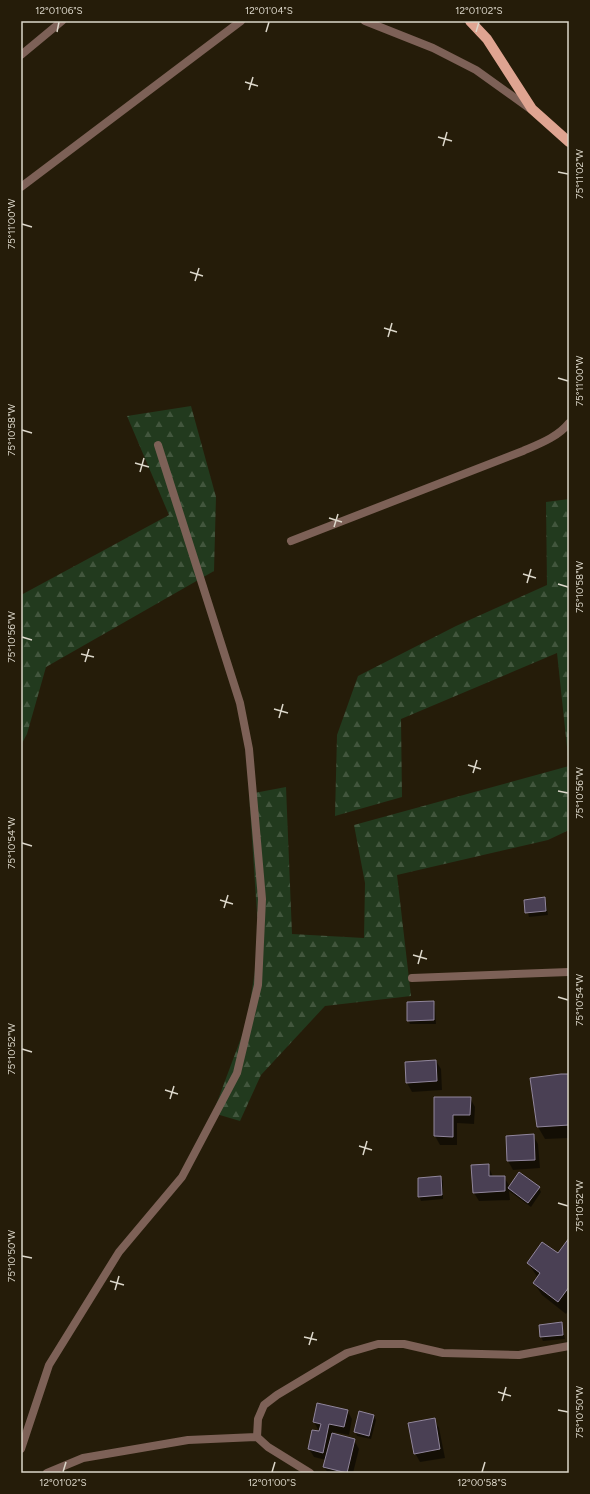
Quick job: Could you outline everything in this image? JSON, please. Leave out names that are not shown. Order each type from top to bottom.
[{"type":"main road","points":[[470,21],[487,39],[532,110],[569,142]]},
{"type":"street","points":[[21,55],[62,21]]},
{"type":"street","points":[[21,187],[241,21]]},
{"type":"street","points":[[364,21],[433,48],[476,70],[532,110]]},
{"type":"street","points":[[291,541],[523,451],[564,430],[569,423]]},
{"type":"street","points":[[21,1449],[49,1365],[120,1252],[182,1176],[237,1073],[258,985],[262,899],[249,749],[240,703],[158,445]]},
{"type":"street","points":[[412,978],[569,972]]},
{"type":"street","points":[[257,1437],[258,1419],[264,1405],[277,1395],[347,1352],[378,1344],[404,1344],[443,1353],[519,1355],[569,1346]]},
{"type":"street","points":[[47,1473],[83,1458],[188,1440],[257,1437],[268,1447],[310,1473]]},
{"type":"green space","points":[[191,406],[216,497],[214,571],[46,667],[27,734],[21,745],[21,595],[169,515],[127,416]]},
{"type":"green space","points":[[569,499],[569,766],[557,653],[401,719],[402,797],[335,816],[337,735],[358,676],[456,626],[547,585],[546,502]]},
{"type":"green space","points":[[569,766],[569,830],[548,840],[397,875],[411,996],[325,1006],[261,1075],[240,1121],[213,1113],[247,1022],[259,944],[249,794],[286,787],[292,934],[364,938],[365,883],[354,825]]},
{"type":"building","points":[[545,897],[546,911],[525,913],[524,900]]},
{"type":"building","points":[[434,1001],[434,1020],[407,1021],[407,1002]]},
{"type":"building","points":[[436,1060],[437,1081],[406,1083],[405,1062]]},
{"type":"building","points":[[569,1074],[569,1125],[537,1127],[530,1078]]},
{"type":"building","points":[[434,1097],[471,1097],[470,1115],[453,1115],[453,1137],[434,1136]]},
{"type":"building","points":[[534,1134],[535,1160],[507,1161],[506,1136]]},
{"type":"building","points":[[489,1164],[489,1176],[505,1176],[505,1191],[473,1193],[471,1165]]},
{"type":"building","points":[[519,1172],[540,1187],[528,1203],[508,1188]]},
{"type":"building","points":[[441,1176],[442,1195],[418,1197],[418,1178]]},
{"type":"building","points":[[569,1238],[569,1287],[558,1302],[533,1283],[540,1273],[527,1263],[542,1242],[558,1253]]},
{"type":"building","points":[[562,1322],[563,1335],[540,1337],[539,1325]]},
{"type":"building","points":[[317,1403],[348,1410],[344,1427],[329,1424],[323,1453],[308,1449],[312,1430],[319,1431],[321,1424],[313,1422]]},
{"type":"building","points":[[359,1411],[374,1415],[369,1436],[354,1432]]},
{"type":"building","points":[[435,1418],[440,1449],[414,1454],[408,1423]]},
{"type":"building","points":[[332,1433],[355,1439],[347,1473],[323,1467]]}]
